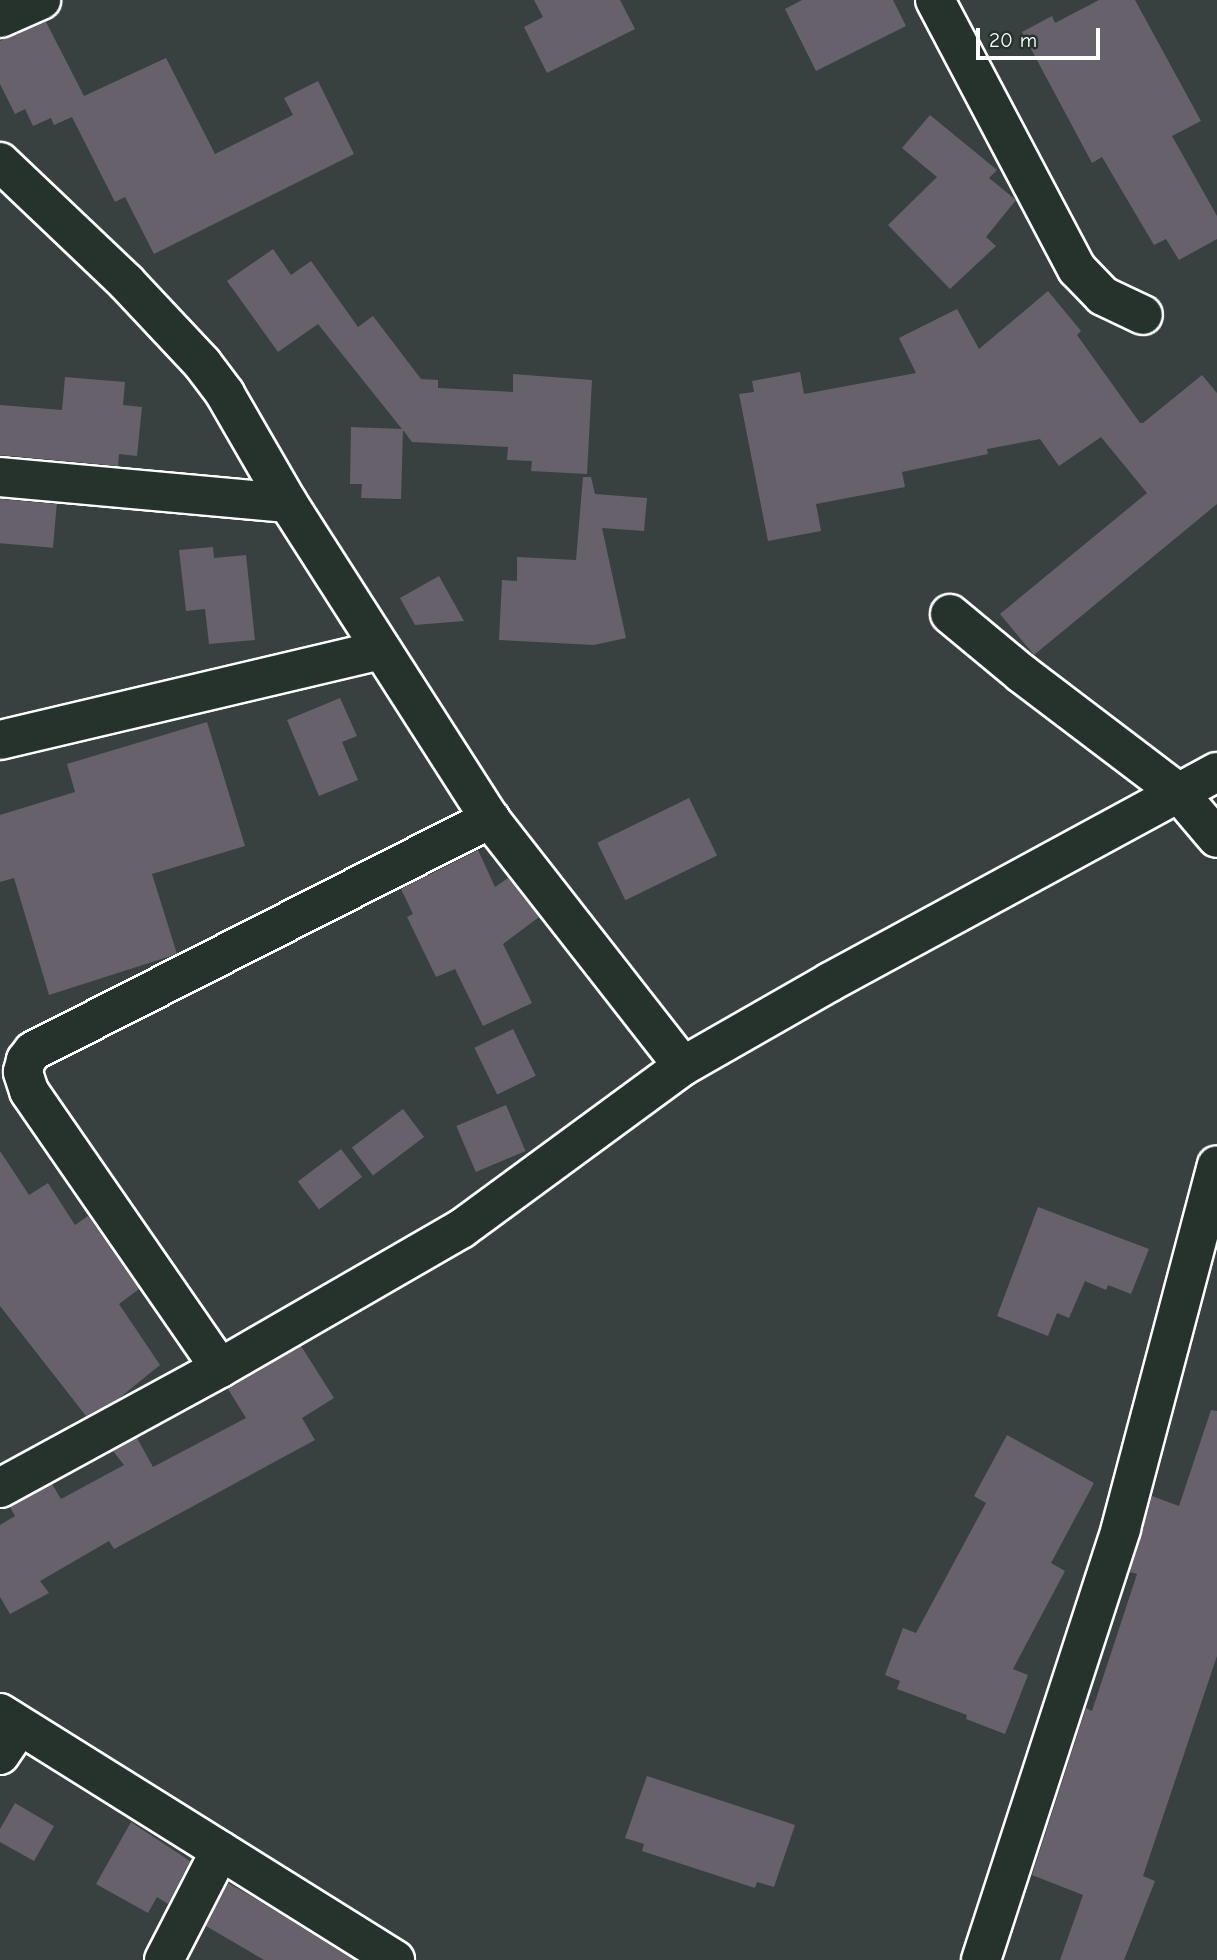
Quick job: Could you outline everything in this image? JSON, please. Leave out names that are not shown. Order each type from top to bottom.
[{"type":"street","points":[[0,18],[41,0]]},
{"type":"street","points":[[935,0],[1077,269],[1104,296],[1143,315]]},
{"type":"street","points":[[0,162],[127,282],[202,363],[225,394],[288,503],[490,819],[683,1066]]},
{"type":"street","points":[[0,477],[288,503]]},
{"type":"street","points":[[950,614],[1021,673],[1178,792],[1217,838]]},
{"type":"street","points":[[0,740],[380,650]]},
{"type":"street","points":[[0,1488],[220,1368],[461,1229],[683,1066],[1217,772]]},
{"type":"street","points":[[220,1368],[29,1091],[23,1072],[26,1060],[33,1051],[490,819]]},
{"type":"street","points":[[981,1960],[1121,1528],[1217,1166]]},
{"type":"street","points":[[6,1732],[219,1851],[395,1960]]},
{"type":"street","points":[[164,1960],[219,1851]]},
{"type":"building","points":[[534,0],[620,0],[635,29],[547,73],[524,27],[543,17]]},
{"type":"building","points":[[802,0],[893,0],[906,26],[816,71],[785,9]]},
{"type":"building","points":[[1099,0],[1135,0],[1201,121],[1172,136],[1217,216],[1217,239],[1179,260],[1166,239],[1154,245],[1102,157],[1092,163],[1022,32],[1052,16],[1055,23]]},
{"type":"building","points":[[46,22],[84,96],[166,58],[215,154],[293,115],[284,98],[318,81],[354,154],[154,254],[125,197],[115,202],[72,117],[54,125],[51,118],[33,126],[25,109],[15,114],[0,84],[0,41]]},
{"type":"building","points":[[930,115],[997,170],[989,178],[1016,200],[986,237],[996,246],[950,289],[888,225],[937,177],[902,148]]},
{"type":"building","points":[[273,249],[291,275],[311,261],[358,327],[373,316],[421,379],[438,380],[438,388],[513,392],[513,374],[592,380],[587,474],[531,471],[532,461],[507,460],[508,447],[412,442],[403,430],[401,499],[361,498],[362,484],[350,484],[351,427],[402,429],[318,324],[278,352],[227,281]]},
{"type":"building","points":[[1048,291],[1081,331],[1077,335],[1140,423],[1202,375],[1217,393],[1217,504],[1034,655],[1000,614],[1147,493],[1101,437],[1059,466],[1040,439],[987,449],[988,454],[902,472],[905,487],[816,504],[821,531],[768,541],[739,394],[754,392],[752,381],[800,372],[804,394],[916,373],[899,338],[957,309],[979,349]]},
{"type":"building","points":[[65,377],[125,382],[123,405],[142,407],[137,456],[119,454],[118,466],[0,455],[0,405],[62,410]]},
{"type":"building","points":[[583,477],[591,477],[595,494],[647,498],[644,531],[602,528],[626,638],[594,645],[499,640],[502,580],[517,581],[517,557],[576,560]]},
{"type":"building","points":[[0,499],[57,504],[53,548],[0,543]]},
{"type":"building","points":[[213,547],[214,558],[246,555],[255,640],[209,644],[205,609],[186,611],[179,550]]},
{"type":"building","points":[[439,576],[464,621],[415,625],[400,598]]},
{"type":"building","points":[[340,698],[357,736],[342,742],[358,780],[319,796],[287,720]]},
{"type":"building","points":[[207,722],[245,846],[152,874],[177,954],[49,995],[14,878],[0,882],[0,815],[75,792],[67,764]]},
{"type":"building","points":[[689,798],[717,856],[625,900],[597,843]]},
{"type":"building","points":[[478,850],[495,887],[508,878],[539,917],[503,944],[532,1003],[483,1026],[455,969],[436,977],[407,917],[413,914],[401,889]]},
{"type":"building","points":[[513,1029],[536,1076],[497,1095],[474,1048]]},
{"type":"building","points":[[506,1105],[526,1151],[476,1172],[456,1126]]},
{"type":"building","points":[[403,1109],[424,1137],[373,1175],[352,1148]]},
{"type":"building","points":[[341,1149],[362,1177],[319,1209],[298,1181]]},
{"type":"building","points":[[0,1151],[29,1195],[48,1183],[75,1225],[88,1216],[139,1289],[119,1304],[160,1365],[118,1399],[86,1416],[0,1306]]},
{"type":"building","points":[[1038,1207],[1149,1249],[1131,1294],[1108,1285],[1106,1290],[1085,1281],[1069,1318],[1057,1313],[1048,1336],[997,1316]]},
{"type":"building","points":[[301,1346],[334,1398],[302,1418],[315,1440],[114,1549],[109,1541],[40,1581],[49,1593],[10,1614],[0,1597],[0,1525],[15,1516],[10,1507],[52,1484],[61,1499],[124,1465],[113,1451],[137,1438],[153,1467],[246,1418],[228,1389]]},
{"type":"building","points":[[1211,1410],[1217,1411],[1217,1656],[1143,1876],[1155,1881],[1124,1960],[1060,1960],[1083,1895],[1032,1875],[1086,1708],[1092,1711],[1137,1574],[1130,1572],[1152,1496],[1179,1506]]},
{"type":"building","points":[[1007,1435],[1094,1483],[1051,1563],[1065,1571],[1013,1669],[1028,1675],[1005,1734],[966,1719],[967,1715],[897,1689],[900,1681],[885,1675],[903,1628],[916,1633],[986,1503],[974,1496]]},
{"type":"building","points":[[647,1776],[795,1825],[774,1887],[757,1882],[755,1888],[642,1851],[644,1844],[625,1838]]},
{"type":"building","points":[[15,1803],[54,1826],[34,1861],[0,1842],[0,1829]]},
{"type":"building","points":[[131,1822],[190,1861],[168,1904],[157,1897],[148,1913],[96,1884]]},
{"type":"building","points":[[228,1883],[354,1960],[264,1960],[206,1926]]}]
